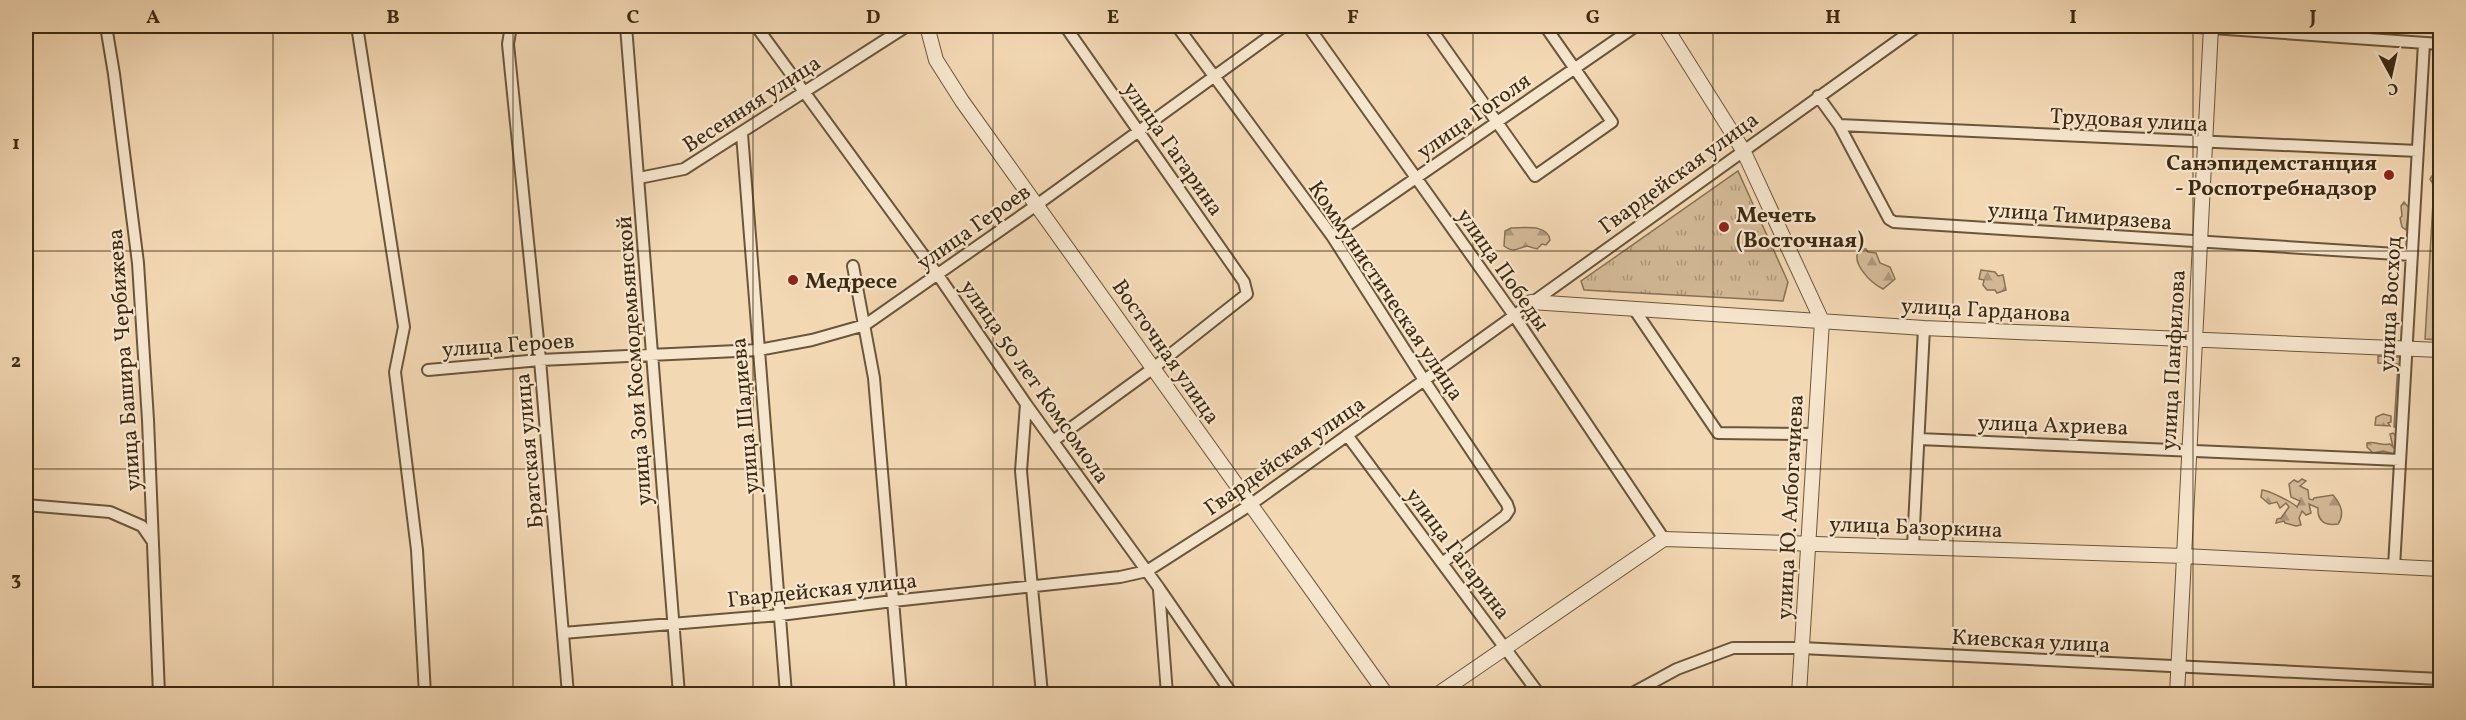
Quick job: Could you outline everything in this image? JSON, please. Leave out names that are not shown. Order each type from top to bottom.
[{"type":"street","name":"улица Башира Чербижева","points":[[106,26],[138,263],[159,694]]},
{"type":"street","points":[[357,26],[404,327],[395,372],[417,550],[425,694]]},
{"type":"street","name":"Братская улица","points":[[511,26],[508,44],[540,360],[567,694]]},
{"type":"street","name":"улица Зои Космодемьянской","points":[[626,26],[679,694]]},
{"type":"street","name":"улица 50 лет Комсомола","points":[[756,26],[938,275],[1026,404],[1147,571],[1232,694]]},
{"type":"street","name":"Весенняя улица","points":[[639,178],[684,169],[908,26]]},
{"type":"street","name":"Восточная улица","points":[[927,26],[936,60],[962,101],[1038,204],[1152,369],[1386,694]]},
{"type":"street","name":"улица Гагарина","points":[[1065,26],[1244,282],[1247,294],[1152,369]]},
{"type":"street","name":"Коммунистическая улица","points":[[1177,26],[1332,236],[1424,380],[1508,504],[1509,510],[1505,516],[1442,563]]},
{"type":"street","name":"улица Героев","points":[[428,369],[540,360],[759,350],[812,340],[865,325],[1038,204],[1284,26]]},
{"type":"street","name":"улица Победы","points":[[1308,26],[1513,314],[1664,539]]},
{"type":"street","points":[[1429,26],[1535,176],[1612,122],[1545,26]]},
{"type":"street","name":"улица Гоголя","points":[[1332,236],[1636,26]]},
{"type":"street","points":[[1665,26],[1743,150],[1822,321]]},
{"type":"street","name":"Гвардейская улица","points":[[563,633],[780,615],[1120,577],[1147,571],[1250,505],[1513,314],[1918,26]]},
{"type":"street","points":[[2183,26],[2440,44]]},
{"type":"street","name":"улица Панфилова","points":[[2177,694],[2198,242],[2211,27]]},
{"type":"street","name":"улица Восход","points":[[2394,567],[2424,43]]},
{"type":"street","name":"улица Тимирязева","points":[[1818,96],[1839,125],[1889,219],[1894,222],[2412,255]]},
{"type":"street","name":"Трудовая улица","points":[[1839,125],[2418,152]]},
{"type":"street","name":"улица Шадиева","points":[[742,134],[786,694]]},
{"type":"street","points":[[853,266],[874,378],[901,694]]},
{"type":"street","name":"улица Гарданова","points":[[1531,302],[1924,328],[2440,350]]},
{"type":"street","points":[[1634,309],[1718,433],[1813,434]]},
{"type":"street","name":"улица Ю. Албогачиева","points":[[1799,694],[1813,434],[1822,321]]},
{"type":"street","points":[[1913,546],[1924,328]]},
{"type":"street","points":[[1053,441],[1152,369]]},
{"type":"street","points":[[1026,404],[1021,471],[1042,694]]},
{"type":"street","name":"улица Гагарина","points":[[1347,435],[1539,694]]},
{"type":"street","name":"улица Ахриева","points":[[1919,439],[2400,460]]},
{"type":"street","points":[[26,505],[110,512],[142,526],[153,542]]},
{"type":"street","points":[[1438,694],[1664,539]]},
{"type":"street","name":"улица Базоркина","points":[[1664,539],[2184,556],[2440,569]]},
{"type":"street","points":[[1159,588],[1167,694]]},
{"type":"street","name":"Киевская улица","points":[[1631,694],[1677,669],[1733,648],[1801,648],[2440,679]]},
{"type":"green space","points":[[2440,59],[2440,192],[2430,179],[2436,170],[2439,92],[2436,80]]},
{"type":"green space","points":[[2440,83],[2440,340],[2425,339]]},
{"type":"green space","points":[[1738,171],[1788,282],[1783,301],[1584,290],[1581,281]]},
{"type":"green space","points":[[2404,202],[2409,208],[2406,230],[2402,227],[2400,218],[2402,216],[2401,206]]},
{"type":"green space","points":[[1511,228],[1540,229],[1545,231],[1550,240],[1546,245],[1542,244],[1537,249],[1527,246],[1515,250],[1510,249],[1504,246],[1505,231]]},
{"type":"green space","points":[[1860,249],[1876,253],[1880,263],[1890,267],[1895,279],[1883,289],[1873,282],[1859,266],[1857,254]]},
{"type":"green space","points":[[1981,270],[1995,272],[1998,276],[2003,275],[2006,290],[1997,293],[1995,290],[1987,290],[1983,285],[1984,280],[1979,279]]},
{"type":"green space","points":[[2378,356],[2405,357],[2400,427],[2394,427],[2398,364],[2378,363]]},
{"type":"green space","points":[[2383,414],[2391,416],[2391,422],[2388,423],[2390,426],[2375,425],[2376,417]]},
{"type":"green space","points":[[2393,433],[2397,437],[2394,454],[2383,451],[2373,453],[2367,447],[2367,443],[2370,443],[2390,444],[2393,447],[2390,434]]},
{"type":"green space","points":[[2302,479],[2306,481],[2300,486],[2308,490],[2309,499],[2333,495],[2336,498],[2341,513],[2338,524],[2323,522],[2320,519],[2318,508],[2309,504],[2311,513],[2306,515],[2302,511],[2299,518],[2301,525],[2296,526],[2284,521],[2276,523],[2289,507],[2286,503],[2280,508],[2277,502],[2269,504],[2261,497],[2262,490],[2281,497],[2297,507],[2300,501],[2291,497],[2289,484],[2294,480],[2298,482]]},
{"type":"place","name":"Санэпидемстанция - Роспотребнадзор","points":[[2389,175]]},
{"type":"place","name":"Мечеть (Восточная)","points":[[1724,227]]},
{"type":"place","name":"Медресе","points":[[793,280]]}]
